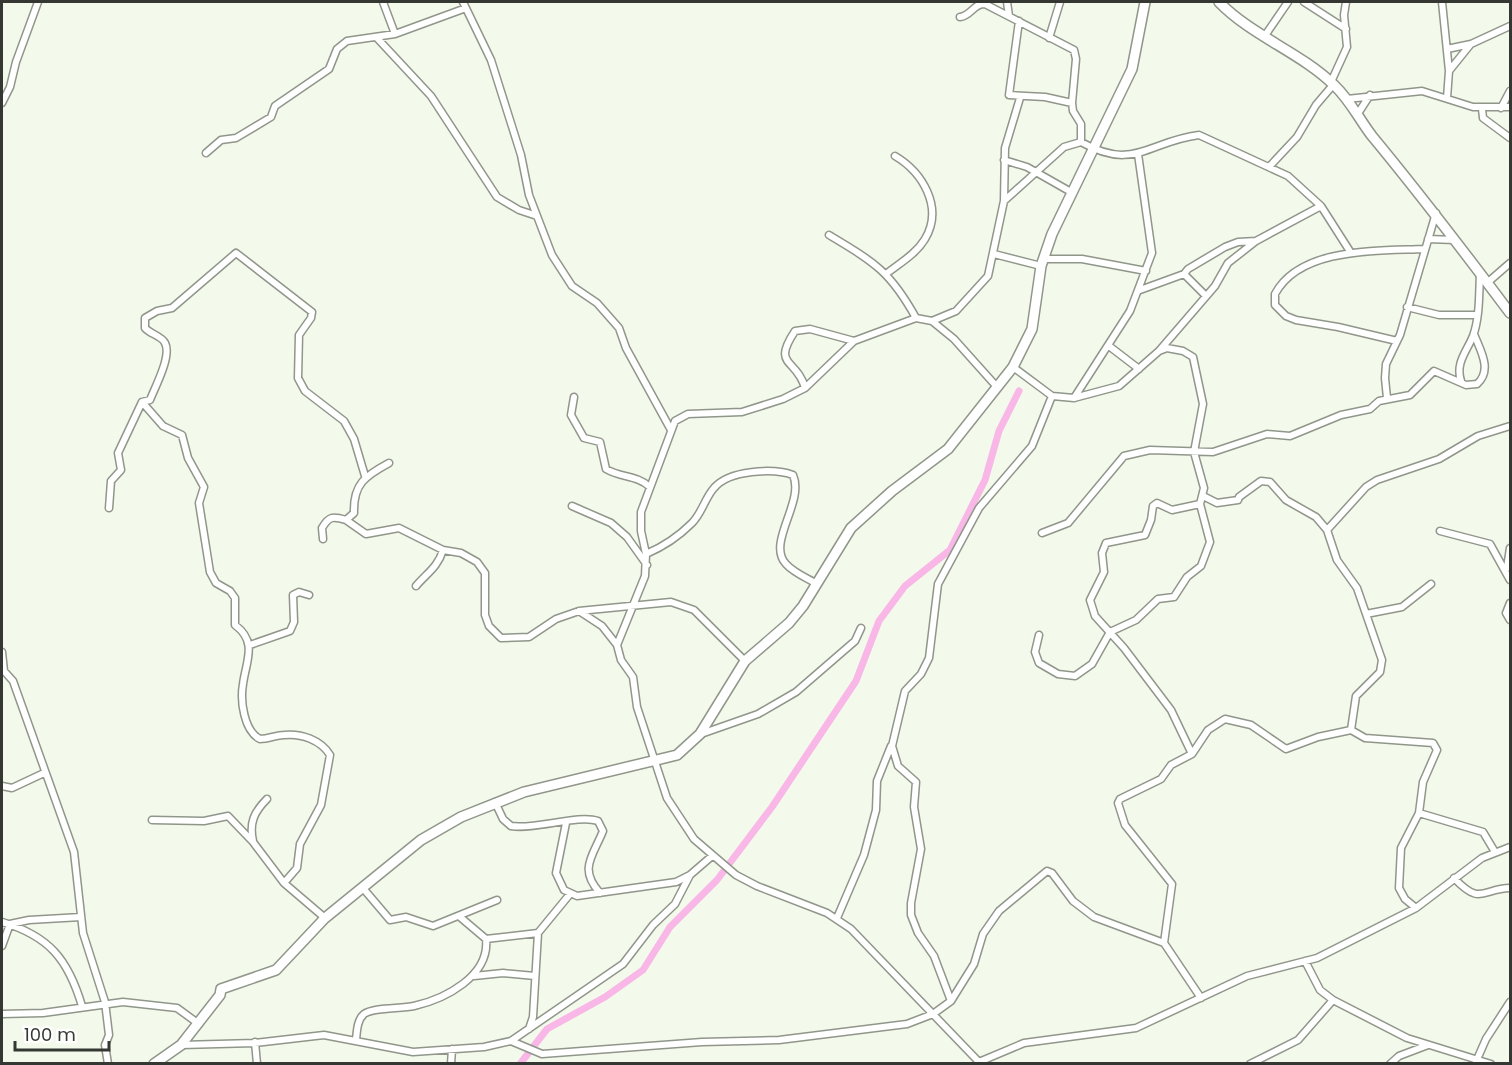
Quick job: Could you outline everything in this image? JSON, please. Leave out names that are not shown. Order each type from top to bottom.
[{"type":"street","points":[[2,103],[10,87],[16,62],[38,2]]},
{"type":"street","points":[[383,2],[395,34]]},
{"type":"street","points":[[1007,2],[1010,16]]},
{"type":"street","points":[[1049,38],[1060,2]]},
{"type":"street","points":[[154,1064],[181,1045],[220,995],[221,989],[271,974],[325,918],[421,840],[461,817],[495,802],[615,769],[654,761],[685,750],[700,734],[745,661],[796,616],[851,528],[892,491],[948,449],[1013,367],[1032,329],[1042,262],[1071,192],[1132,69],[1145,2]]},
{"type":"street","points":[[1219,2],[1264,37],[1331,82],[1347,99],[1510,313]]},
{"type":"street","points":[[1264,37],[1288,2]]},
{"type":"street","points":[[1304,2],[1346,29]]},
{"type":"street","points":[[1269,167],[1297,137],[1316,105],[1333,85],[1331,82],[1347,47],[1346,2]]},
{"type":"street","points":[[1442,2],[1449,71],[1447,99]]},
{"type":"street","points":[[960,17],[966,16],[981,4],[1010,16],[1076,53],[1072,103],[1073,111],[1080,124],[1081,142]]},
{"type":"street","points":[[206,153],[221,140],[236,138],[271,117],[275,106],[328,69],[341,44],[347,41],[395,34],[465,5],[490,60],[521,154],[529,195],[552,255],[577,291],[597,303],[619,328],[626,348],[671,430]]},
{"type":"street","points":[[1019,21],[1009,95],[1020,98],[1045,97],[1072,103]]},
{"type":"street","points":[[1447,49],[1471,44],[1510,26]]},
{"type":"street","points":[[377,38],[431,96],[497,197],[519,210],[537,216]]},
{"type":"street","points":[[1449,71],[1471,44]]},
{"type":"street","points":[[1347,99],[1422,91],[1482,109],[1510,107]]},
{"type":"street","points":[[1502,108],[1510,92]]},
{"type":"street","points":[[1357,115],[1370,95]]},
{"type":"street","points":[[932,321],[956,311],[986,279],[994,254],[1004,201],[1004,160],[1020,98]]},
{"type":"street","points":[[1482,109],[1483,118],[1510,138]]},
{"type":"street","points":[[1004,201],[1064,147],[1081,142],[1109,155],[1138,154],[1199,135],[1288,176],[1321,206],[1351,252]]},
{"type":"street","points":[[1074,399],[1109,346],[1140,290],[1146,271],[1152,245],[1138,154]]},
{"type":"street","points":[[886,273],[920,246],[926,238],[931,218],[931,200],[924,184],[916,172],[895,156]]},
{"type":"street","points":[[1004,160],[1037,172],[1071,192]]},
{"type":"street","points":[[1013,367],[1052,396],[1074,399],[1108,391],[1140,369],[1159,351],[1215,286],[1231,259],[1256,241],[1321,206]]},
{"type":"street","points":[[1387,398],[1385,370],[1397,341],[1436,213]]},
{"type":"street","points":[[830,235],[873,261],[886,273],[916,318]]},
{"type":"street","points":[[1428,239],[1456,240]]},
{"type":"street","points":[[1140,290],[1184,274],[1188,269],[1226,247],[1238,242],[1256,241]]},
{"type":"street","points":[[1397,341],[1286,316],[1275,305],[1277,291],[1295,272],[1305,266],[1351,252],[1424,249]]},
{"type":"street","points":[[142,402],[150,400],[164,367],[166,349],[163,340],[145,328],[145,318],[157,311],[171,308],[236,253],[312,312],[311,318],[299,335],[298,378],[305,391],[344,420],[354,440],[365,476]]},
{"type":"street","points":[[994,254],[1042,262],[1082,259],[1146,271]]},
{"type":"street","points":[[1487,283],[1510,263]]},
{"type":"street","points":[[1461,381],[1459,374],[1461,360],[1474,334],[1480,272]]},
{"type":"street","points":[[1184,274],[1205,296]]},
{"type":"street","points":[[1407,307],[1439,315],[1477,315]]},
{"type":"street","points":[[617,645],[643,582],[647,565],[640,523],[650,487],[671,430],[680,417],[742,412],[775,402],[805,388],[854,341],[916,318],[932,321],[966,350],[997,387]]},
{"type":"street","points":[[805,388],[803,379],[786,360],[784,352],[795,331],[810,329],[854,341]]},
{"type":"street","points":[[1042,534],[1068,523],[1124,456],[1150,450],[1220,451],[1267,434],[1290,436],[1341,415],[1370,409],[1379,401],[1387,398],[1410,395],[1434,371],[1472,386],[1481,381],[1485,363],[1474,334]]},
{"type":"street","points":[[1109,346],[1140,369]]},
{"type":"street","points":[[1039,635],[1035,652],[1039,663],[1066,676],[1084,671],[1092,664],[1110,632],[1136,620],[1158,599],[1174,597],[1187,577],[1202,566],[1210,542],[1200,504],[1204,488],[1194,452],[1203,404],[1193,357],[1175,349],[1159,351]]},
{"type":"street","points":[[837,918],[864,855],[876,810],[877,781],[892,746],[905,691],[921,674],[929,658],[935,596],[942,575],[979,508],[1032,446],[1052,396]]},
{"type":"street","points":[[574,397],[571,415],[584,438],[600,442],[606,469],[619,476],[639,478],[650,487]]},
{"type":"street","points":[[110,508],[111,481],[121,470],[118,453],[142,402]]},
{"type":"street","points":[[142,402],[163,426],[177,432],[185,440],[188,458],[204,487],[200,508],[212,577],[235,598],[235,625],[246,635],[250,645],[242,688],[248,728],[260,739],[282,735],[312,740],[326,748],[331,761],[321,805],[300,844],[298,864],[284,883]]},
{"type":"street","points":[[1327,530],[1366,487],[1377,480],[1439,459],[1478,436],[1510,426]]},
{"type":"street","points":[[346,520],[354,513],[356,494],[365,476],[389,463]]},
{"type":"street","points":[[646,554],[669,544],[691,524],[718,484],[745,471],[786,473],[793,475],[796,486],[792,512],[781,540],[781,557],[791,569],[817,584]]},
{"type":"street","points":[[1203,496],[1222,504],[1238,500],[1261,481],[1270,482],[1286,500],[1316,517],[1327,530],[1336,560],[1354,582],[1382,660],[1380,672],[1356,696],[1351,730]]},
{"type":"street","points":[[1192,754],[1171,710],[1095,616],[1090,600],[1104,572],[1103,547],[1112,540],[1144,535],[1156,503],[1172,510],[1200,504]]},
{"type":"street","points":[[572,506],[611,523],[627,537],[647,565]]},
{"type":"street","points":[[322,539],[321,528],[329,518],[334,516],[346,520],[366,534],[394,528],[404,529],[443,550],[461,553],[482,568],[486,582],[485,615],[495,634],[501,638],[529,637],[556,619],[579,611],[660,602],[686,606],[705,619],[745,661]]},
{"type":"street","points":[[1440,531],[1490,543],[1510,580]]},
{"type":"street","points":[[1506,569],[1510,548]]},
{"type":"street","points":[[416,586],[426,574],[436,567],[443,550]]},
{"type":"street","points":[[1366,614],[1405,606],[1431,584]]},
{"type":"street","points":[[250,645],[290,631],[294,622],[293,595],[299,592],[309,595]]},
{"type":"street","points":[[1510,603],[1506,613],[1510,620]]},
{"type":"street","points":[[579,611],[602,626],[617,645],[621,660],[633,676],[637,707],[654,761],[667,798],[680,820],[714,858],[736,875],[757,886],[837,918],[979,1063],[1024,1043],[1136,1028],[1247,976],[1331,952],[1416,908],[1454,878],[1495,852],[1510,847]]},
{"type":"street","points":[[700,734],[758,714],[796,692],[855,642],[861,628]]},
{"type":"street","points":[[2,652],[4,671],[13,681],[74,852],[83,933],[105,1002],[109,1035],[105,1045],[108,1064]]},
{"type":"street","points":[[1164,943],[1172,884],[1125,825],[1118,803],[1124,796],[1161,779],[1172,765],[1192,754],[1208,730],[1225,719],[1251,725],[1286,749],[1318,736],[1351,730],[1365,738],[1433,743],[1437,750],[1422,788],[1419,813],[1401,848],[1399,888],[1405,899],[1416,908]]},
{"type":"street","points":[[892,746],[898,766],[912,778],[917,787],[914,807],[921,849],[911,915],[918,933],[934,956],[951,1001]]},
{"type":"street","points":[[2,786],[12,788],[44,773]]},
{"type":"street","points":[[254,842],[251,830],[252,819],[267,799]]},
{"type":"street","points":[[495,802],[503,819],[511,826],[566,823],[586,818],[602,825],[603,831],[591,857],[588,874],[592,884],[600,893]]},
{"type":"street","points":[[1419,813],[1483,832],[1495,852]]},
{"type":"street","points":[[152,820],[204,821],[228,816],[254,842],[284,883],[325,918]]},
{"type":"street","points":[[566,823],[556,873],[564,890],[570,894],[585,897],[676,882],[714,858]]},
{"type":"street","points":[[512,1041],[521,1047],[542,1054],[702,1042],[779,1040],[889,1027],[933,1014],[951,1001],[974,964],[983,934],[999,911],[1047,871],[1052,873],[1073,901],[1094,917],[1164,943],[1201,998]]},
{"type":"street","points":[[181,1045],[255,1042],[308,1035],[356,1040],[407,1052],[512,1041],[623,964],[653,925],[675,904],[690,875]]},
{"type":"street","points":[[1454,878],[1465,889],[1478,894],[1490,894],[1503,888],[1510,888]]},
{"type":"street","points":[[362,887],[390,920],[406,917],[433,926],[460,917],[497,900]]},
{"type":"street","points":[[529,1030],[538,933],[570,894]]},
{"type":"street","points":[[10,924],[29,920],[81,917]]},
{"type":"street","points":[[460,917],[479,936],[486,939],[538,933]]},
{"type":"street","points":[[2,922],[10,924],[53,949],[61,957],[82,1006]]},
{"type":"street","points":[[2,946],[10,924]]},
{"type":"street","points":[[474,976],[486,954],[486,939]]},
{"type":"street","points":[[1305,961],[1320,990],[1333,1000],[1384,1028],[1476,1061],[1491,1064]]},
{"type":"street","points":[[356,1040],[359,1021],[368,1012],[416,1006],[450,991],[474,976],[503,973],[535,976]]},
{"type":"street","points":[[1250,1064],[1298,1040],[1333,1000]]},
{"type":"street","points":[[2,1014],[43,1013],[105,1002],[123,1002],[177,1008],[199,1024]]},
{"type":"street","points":[[1476,1061],[1510,1002]]},
{"type":"street","points":[[255,1042],[257,1064]]},
{"type":"street","points":[[1390,1064],[1399,1056],[1429,1045]]},
{"type":"street","points":[[451,1064],[452,1049]]},
{"type":"waterway","points":[[520,1064],[547,1029],[605,997],[643,970],[670,927],[717,880],[772,807],[856,681],[879,621],[905,586],[950,550],[985,480],[999,431],[1019,391]]}]
